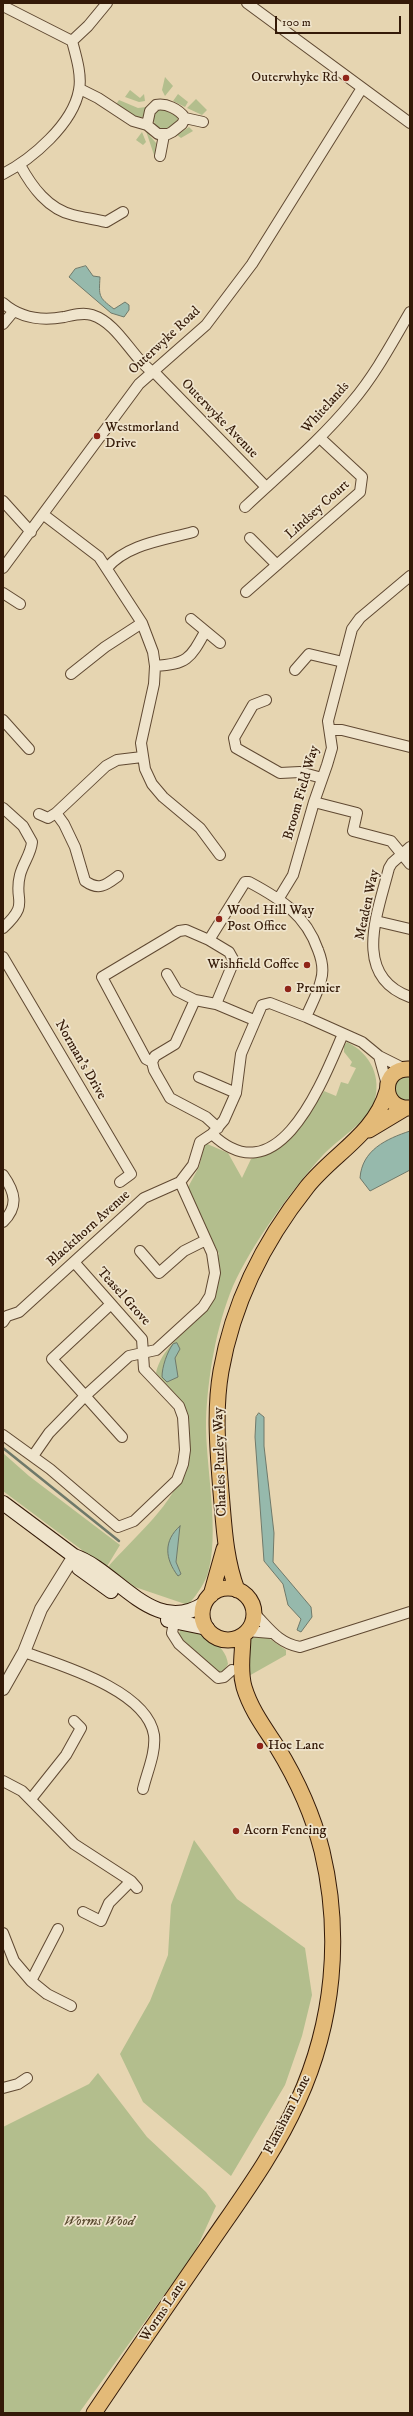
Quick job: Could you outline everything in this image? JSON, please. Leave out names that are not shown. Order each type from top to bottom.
[{"type":"main road","points":[[407,1069],[393,1074],[387,1088],[392,1103],[407,1108]]},
{"type":"main road","name":"Charles Purley Way","points":[[361,1135],[383,1105],[387,1088]]},
{"type":"main road","name":"Charles Purley Way","points":[[237,1590],[225,1546],[217,1429],[221,1371],[230,1333],[256,1263],[276,1229],[324,1167],[361,1135],[407,1108]]},
{"type":"main road","points":[[3,1503],[74,1556],[87,1560],[135,1598],[155,1608],[178,1614],[193,1611],[224,1588],[237,1590],[249,1599],[254,1613],[251,1626],[245,1633],[236,1638],[220,1638],[207,1628],[152,1616],[133,1606],[79,1568],[74,1556]]},
{"type":"main road","name":"Charles Purley Way","points":[[208,1599],[225,1546]]},
{"type":"main road","points":[[207,1628],[202,1616],[208,1599]]},
{"type":"main road","name":"Flansham Lane","points":[[234,2208],[277,2140],[298,2102],[313,2063],[323,2028],[333,1965],[333,1914],[322,1849],[312,1820],[290,1771],[257,1720],[248,1697],[240,1666],[245,1633]]},
{"type":"main road","name":"Flansham Lane","points":[[220,1638],[231,1654],[232,1670],[243,1706],[257,1720]]},
{"type":"main road","name":"Worms Lane","points":[[94,2413],[234,2208]]},
{"type":"street","points":[[72,42],[88,26],[107,3]]},
{"type":"street","points":[[247,3],[410,123]]},
{"type":"street","points":[[3,6],[72,42],[78,62],[80,89],[70,113],[46,142],[20,166],[3,174]]},
{"type":"street","name":"Outerwyke Road","points":[[3,568],[44,515],[139,384],[206,325],[252,264],[362,88]]},
{"type":"street","points":[[80,89],[98,98],[133,121],[147,125],[154,132],[164,135],[178,128],[185,118]]},
{"type":"street","points":[[147,125],[150,111],[156,105],[165,105],[176,110],[185,118],[204,122]]},
{"type":"street","points":[[160,156],[164,135]]},
{"type":"street","points":[[20,166],[35,189],[58,210],[72,215],[106,222],[123,212]]},
{"type":"street","points":[[3,303],[13,312],[3,324]]},
{"type":"street","name":"Outerwyke Avenue","points":[[13,312],[42,318],[77,314],[90,315],[99,318],[111,328],[151,372],[266,487]]},
{"type":"street","name":"Whitelands","points":[[245,507],[320,438],[362,390],[410,312]]},
{"type":"street","name":"Lindsey Court","points":[[246,592],[355,498],[362,487],[362,477],[358,472],[320,438]]},
{"type":"street","points":[[3,501],[31,532]]},
{"type":"street","points":[[44,515],[79,540],[99,557],[142,623],[151,646],[155,666],[153,690],[141,743],[142,756],[152,784],[163,797],[200,828],[220,855]]},
{"type":"street","points":[[107,568],[115,558],[128,551],[193,532]]},
{"type":"street","points":[[250,538],[276,565]]},
{"type":"street","name":"Broom Field Way","points":[[279,898],[293,875],[314,802],[332,748],[331,730],[328,721],[352,630],[360,618],[410,576]]},
{"type":"street","points":[[3,593],[20,604]]},
{"type":"street","points":[[191,619],[220,643]]},
{"type":"street","points":[[70,674],[105,647],[142,623]]},
{"type":"street","points":[[155,666],[176,665],[185,660],[196,648],[205,632]]},
{"type":"street","points":[[295,670],[309,654],[343,662]]},
{"type":"street","points":[[266,700],[253,705],[247,713],[234,738],[236,748],[280,773],[300,772],[322,778]]},
{"type":"street","points":[[3,720],[28,749]]},
{"type":"street","points":[[331,730],[342,730],[410,747]]},
{"type":"street","points":[[39,814],[48,818],[56,813],[106,766],[117,760],[142,756]]},
{"type":"street","points":[[314,802],[357,813],[353,831],[391,841],[401,855],[410,864]]},
{"type":"street","points":[[3,808],[23,826],[32,842],[20,877],[20,906],[18,913],[3,928]]},
{"type":"street","points":[[56,813],[64,824],[75,847],[82,875],[86,881],[96,887],[102,887],[118,876]]},
{"type":"street","name":"Meaden Way","points":[[410,847],[389,868],[372,944],[377,967],[388,984],[410,997]]},
{"type":"street","points":[[209,940],[246,882],[249,882],[279,898],[300,917],[309,928],[321,958],[322,980],[306,1017]]},
{"type":"street","points":[[376,921],[410,929]]},
{"type":"street","points":[[152,1062],[146,1059],[102,977],[179,931],[190,931],[209,940],[228,952],[234,961],[216,1004]]},
{"type":"street","name":"Norman's Drive","points":[[4,957],[131,1174],[120,1182]]},
{"type":"street","points":[[167,974],[177,991],[195,1000],[216,1004],[254,1020]]},
{"type":"street","points":[[195,1000],[175,1044],[155,1056],[152,1062],[154,1070],[170,1098],[206,1117],[221,1142],[247,1152],[265,1149],[283,1140],[318,1093],[343,1034]]},
{"type":"street","points":[[32,1456],[49,1432],[85,1396],[130,1356],[156,1350],[203,1307],[210,1296],[215,1273],[212,1253],[180,1182],[193,1165],[200,1142],[215,1131],[224,1120],[236,1093],[242,1054],[254,1020],[262,1005],[270,1003],[306,1017],[365,1044],[379,1056],[407,1069]]},
{"type":"street","points":[[379,1056],[387,1088]]},
{"type":"street","points":[[199,1077],[236,1093]]},
{"type":"street","points":[[3,1175],[13,1190],[15,1199],[9,1216],[3,1222]]},
{"type":"street","name":"Blackthorn Avenue","points":[[3,1322],[7,1316],[19,1312],[144,1198],[180,1182]]},
{"type":"street","points":[[140,1251],[159,1273],[184,1251],[206,1240]]},
{"type":"street","name":"Teasel Grove","points":[[74,1262],[142,1339],[143,1354]]},
{"type":"street","points":[[111,1304],[52,1360],[122,1438]]},
{"type":"street","points":[[3,1435],[32,1456],[118,1527],[125,1526],[134,1521],[177,1480],[183,1464],[185,1450],[183,1417],[179,1406],[144,1369],[143,1354]]},
{"type":"street","points":[[3,1689],[24,1652],[41,1610],[74,1556]]},
{"type":"street","points":[[254,1613],[271,1632],[286,1644],[300,1647],[410,1612]]},
{"type":"street","points":[[174,1622],[172,1633],[179,1644],[218,1678],[224,1677],[232,1670]]},
{"type":"street","points":[[245,1633],[271,1632]]},
{"type":"street","points":[[24,1652],[104,1682],[142,1713],[151,1725],[154,1742],[143,1789]]},
{"type":"street","points":[[31,1799],[66,1755],[76,1738],[81,1728],[74,1721]]},
{"type":"street","points":[[3,1781],[22,1791],[74,1844],[134,1884],[109,1903],[101,1920],[82,1912]]},
{"type":"street","points":[[31,1981],[58,1929]]},
{"type":"street","points":[[3,1933],[14,1961],[31,1981],[47,1994],[71,2006]]},
{"type":"street","points":[[3,2088],[21,2088],[27,2078]]},
{"type":"green space","points":[[165,77],[173,86],[165,96],[162,90]]},
{"type":"green space","points":[[130,90],[140,98],[144,94],[145,101],[139,102],[125,97]]},
{"type":"green space","points":[[178,94],[188,102],[185,107],[173,101]]},
{"type":"green space","points":[[196,99],[207,110],[202,115],[187,108]]},
{"type":"green space","points":[[119,100],[138,108],[146,107],[146,115],[139,119],[115,106]]},
{"type":"green space","points":[[160,108],[178,116],[177,124],[168,129],[159,130],[155,124],[154,113]]},
{"type":"green space","points":[[189,127],[193,131],[181,138],[177,135]]},
{"type":"green space","points":[[146,131],[156,143],[155,158]]},
{"type":"green space","points":[[142,132],[146,142],[143,145],[136,140]]},
{"type":"green space","points":[[347,1042],[355,1047],[368,1060],[372,1067],[377,1084],[374,1103],[371,1110],[359,1123],[323,1155],[286,1200],[262,1235],[241,1270],[233,1286],[222,1318],[211,1369],[206,1420],[206,1438],[213,1520],[211,1559],[205,1580],[199,1591],[188,1605],[135,1587],[108,1567],[163,1507],[183,1472],[188,1453],[188,1414],[178,1398],[156,1373],[162,1357],[172,1344],[207,1309],[215,1295],[219,1278],[216,1257],[219,1254],[187,1189],[199,1167],[205,1143],[228,1153],[242,1178],[251,1159],[273,1149],[300,1128],[324,1091],[336,1096],[341,1082],[348,1084],[356,1068],[350,1066],[352,1062],[344,1052],[344,1046]],"holes":[[[179,1527],[176,1562],[181,1574],[173,1569],[168,1551]]]},
{"type":"green space","points":[[410,1075],[410,1103],[396,1099],[393,1086],[398,1078]]},
{"type":"green space","points":[[3,1453],[29,1476],[120,1545],[106,1568],[3,1491]]},
{"type":"green space","points":[[181,1629],[196,1632],[217,1644],[226,1657],[228,1664],[223,1672],[218,1673],[178,1635]]},
{"type":"green space","points":[[258,1634],[264,1635],[286,1650],[286,1655],[247,1677],[250,1640]]},
{"type":"green space","points":[[194,1840],[237,1899],[305,1948],[312,1995],[302,2036],[285,2085],[231,2176],[143,2102],[120,2054],[150,2001],[168,1955],[171,1905]]},
{"type":"green space","name":"Worms Wood","points":[[98,2073],[147,2137],[206,2192],[216,2206],[195,2252],[79,2413],[3,2413],[3,2127],[89,2084]]},
{"type":"shaded area","points":[[86,266],[93,276],[100,277],[100,292],[102,299],[105,302],[114,309],[125,302],[129,305],[129,310],[124,317],[111,313],[69,277],[75,269]]},
{"type":"shaded area","points":[[410,1131],[410,1170],[370,1191],[360,1178],[365,1160],[370,1153],[384,1142]]},
{"type":"shaded area","points":[[177,1343],[180,1349],[175,1358],[178,1377],[167,1382],[162,1377],[164,1364],[171,1347],[173,1344]]},
{"type":"shaded area","points":[[259,1413],[264,1417],[264,1446],[274,1533],[273,1562],[311,1607],[312,1617],[301,1632],[297,1630],[301,1619],[288,1605],[283,1584],[264,1561],[255,1437],[256,1417]]},
{"type":"shaded area","points":[[180,1526],[176,1562],[181,1574],[178,1576],[168,1557],[168,1544],[174,1532]]},
{"type":"waterway","points":[[3,1448],[119,1541]]},
{"type":"place","name":"Outerwhyke Rd","points":[[346,78]]},
{"type":"place","name":"Westmorland Drive","points":[[97,436]]},
{"type":"place","name":"Wood Hill Way Post Office","points":[[219,919]]},
{"type":"place","name":"Wishfield Coffee","points":[[307,965]]},
{"type":"place","name":"Premier","points":[[288,989]]},
{"type":"place","name":"Hoe Lane","points":[[260,1746]]},
{"type":"place","name":"Acorn Fencing","points":[[236,1831]]}]
